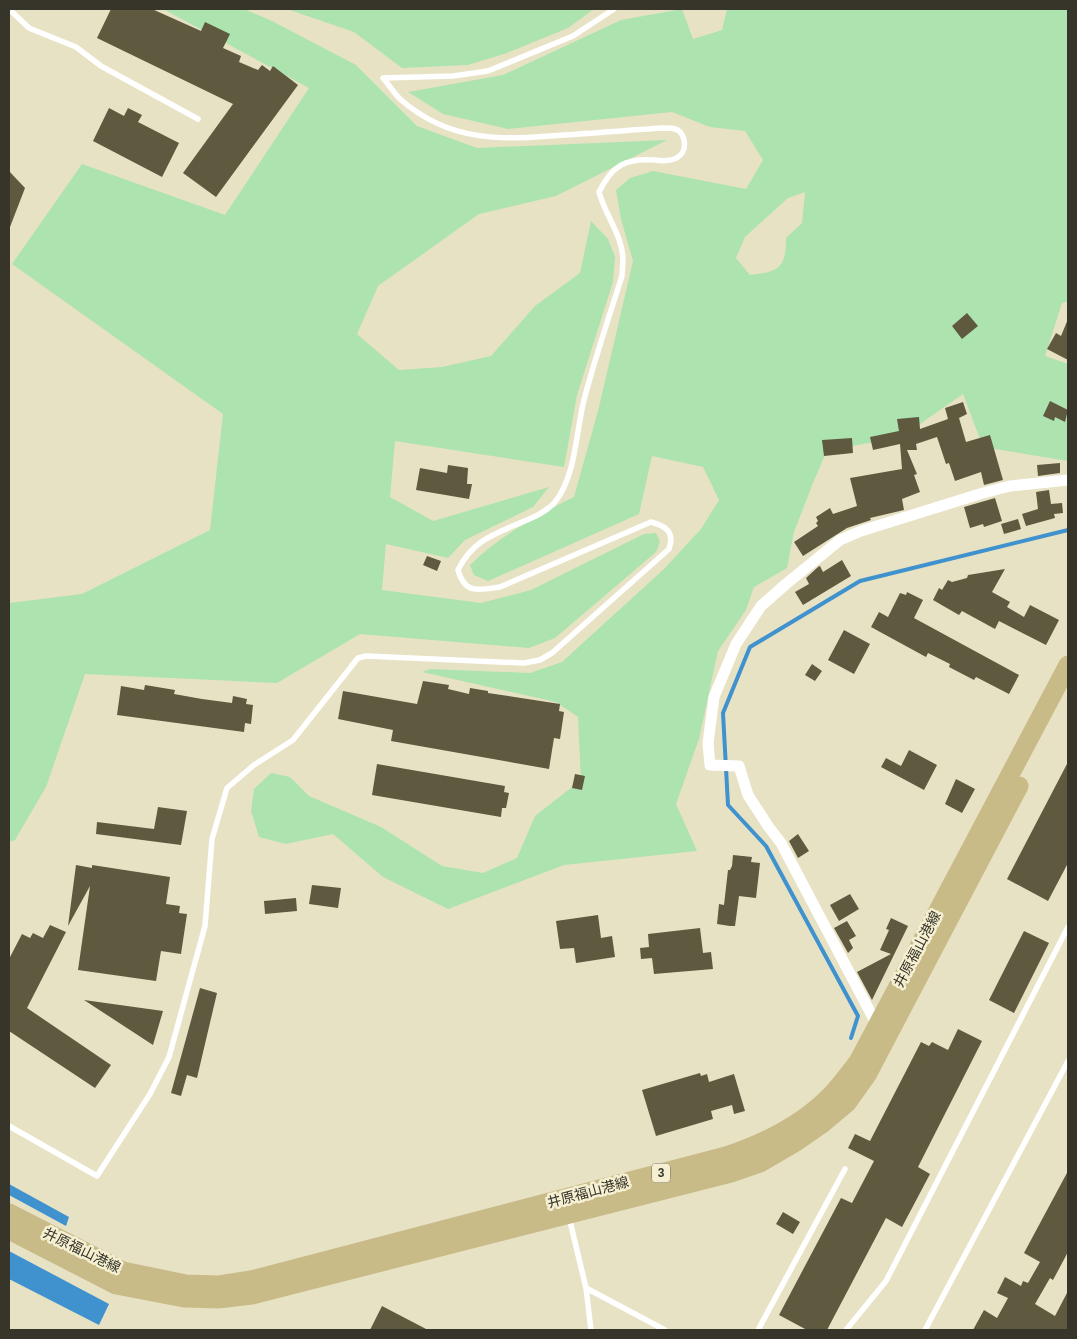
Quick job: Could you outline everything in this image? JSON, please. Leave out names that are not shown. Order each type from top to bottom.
[{"type":"main road","name":"井原福山港線","points":[[9,1230],[116,1286],[184,1298],[218,1299],[252,1295],[566,1207],[755,1146],[786,1130],[833,1093],[858,1062],[1068,665]]},
{"type":"main road","name":"井原福山港線","points":[[9,1213],[123,1271],[186,1284],[219,1285],[251,1280],[566,1207],[731,1173],[760,1163],[809,1133],[847,1103],[867,1074],[1068,692]]},
{"type":"street","points":[[877,1025],[781,843],[748,795],[739,766],[710,765],[708,743],[714,697],[736,644],[761,606],[840,540],[861,531],[982,493],[1010,486],[1068,480]]},
{"type":"lane","points":[[9,9],[29,28],[76,47],[101,66],[198,119]]},
{"type":"lane","points":[[9,1126],[97,1176],[150,1094],[169,1057],[205,926],[212,839],[227,788],[254,765],[292,740],[358,658],[366,656],[524,663],[540,660],[552,653],[669,548],[672,541],[669,532],[662,525],[651,522],[500,587],[477,590],[467,587],[461,581],[458,570],[464,557],[484,539],[539,515],[554,503],[562,492],[570,471],[584,401],[622,276],[623,259],[620,241],[599,192],[606,177],[621,164],[639,159],[662,161],[677,158],[684,153],[685,143],[682,134],[676,129],[663,128],[517,139],[488,138],[457,132],[424,118],[398,98],[383,78],[453,76],[488,71],[572,36],[614,9]]},
{"type":"lane","points":[[846,1330],[886,1281],[1068,927]]},
{"type":"lane","points":[[925,1330],[1068,1061]]},
{"type":"lane","points":[[758,1330],[844,1170]]},
{"type":"lane","points":[[566,1207],[586,1288],[591,1330]]},
{"type":"lane","points":[[586,1288],[665,1330]]},
{"type":"green space","points":[[163,9],[244,9],[272,21],[356,65],[417,126],[477,148],[667,140],[556,196],[479,214],[378,286],[357,334],[399,370],[442,367],[491,356],[535,306],[580,273],[591,221],[608,239],[615,257],[613,282],[577,395],[564,467],[395,441],[390,497],[433,521],[549,487],[533,507],[465,540],[448,558],[386,544],[382,590],[481,603],[531,590],[644,534],[656,533],[660,542],[656,552],[555,638],[529,648],[360,634],[277,683],[85,674],[46,787],[15,840],[9,842],[9,603],[82,594],[210,530],[223,414],[12,264],[82,164],[225,215],[309,88]]},
{"type":"green space","points":[[287,9],[594,9],[568,28],[507,53],[468,65],[402,68],[354,32]]},
{"type":"green space","points":[[682,9],[693,39],[722,30],[727,9],[1068,9],[1068,301],[1062,303],[1045,356],[1068,364],[1068,461],[983,447],[963,394],[900,438],[827,450],[794,532],[787,568],[754,587],[746,610],[718,651],[699,739],[676,804],[697,851],[564,865],[448,909],[383,877],[333,834],[286,844],[259,837],[251,811],[254,789],[271,773],[290,777],[309,796],[381,827],[442,866],[483,873],[517,858],[535,816],[581,780],[578,717],[556,702],[422,672],[430,669],[530,673],[562,662],[664,569],[701,529],[719,500],[703,467],[652,456],[639,514],[488,581],[474,575],[470,565],[519,527],[574,497],[599,407],[633,261],[621,219],[616,190],[630,178],[653,171],[746,189],[763,160],[745,131],[710,127],[672,112],[508,129],[443,114],[408,92],[503,75],[621,20]],"holes":[[[805,192],[802,223],[786,238],[786,248],[782,262],[774,270],[750,275],[736,258],[745,237],[788,198]]]},
{"type":"water","points":[[9,1184],[69,1217],[66,1226],[9,1195]]},
{"type":"water","points":[[9,1251],[109,1304],[99,1325],[9,1279]]},
{"type":"building","points":[[111,9],[152,9],[201,31],[205,22],[230,34],[223,48],[241,56],[239,62],[258,70],[262,65],[270,71],[273,66],[298,85],[216,197],[183,173],[233,104],[97,38]]},
{"type":"building","points":[[109,108],[124,116],[128,108],[142,115],[138,122],[179,143],[162,177],[93,141]]},
{"type":"building","points":[[9,171],[25,188],[10,227],[9,227]]},
{"type":"building","points":[[967,313],[978,326],[962,339],[952,326]]},
{"type":"building","points":[[1068,319],[1068,360],[1047,349],[1056,333],[1061,336]]},
{"type":"building","points":[[1050,401],[1068,410],[1065,422],[1055,417],[1054,421],[1043,416]]},
{"type":"building","points":[[963,402],[967,414],[959,418],[966,442],[990,435],[1003,480],[984,485],[981,472],[955,481],[949,463],[946,464],[937,437],[916,444],[917,450],[907,450],[917,474],[914,475],[920,492],[902,499],[904,510],[870,518],[871,520],[847,528],[803,556],[794,542],[818,526],[816,517],[830,508],[833,514],[857,506],[850,478],[902,469],[900,444],[873,450],[870,437],[899,431],[897,419],[919,417],[920,429],[948,419],[945,408]]},
{"type":"building","points":[[852,438],[853,453],[824,456],[822,440]]},
{"type":"building","points":[[1060,463],[1060,473],[1038,476],[1037,465]]},
{"type":"building","points":[[448,465],[468,468],[467,484],[472,484],[469,499],[416,490],[420,468],[447,473]]},
{"type":"building","points":[[1049,490],[1051,504],[1062,503],[1063,513],[1054,514],[1055,518],[1026,526],[1022,514],[1038,509],[1036,492]]},
{"type":"building","points":[[995,498],[1002,521],[984,527],[983,524],[970,528],[964,507]]},
{"type":"building","points":[[1018,519],[1021,529],[1004,534],[1001,524]]},
{"type":"building","points":[[427,556],[441,561],[437,571],[423,565]]},
{"type":"building","points":[[842,560],[851,576],[803,605],[795,592],[809,584],[806,578],[820,566],[823,572]]},
{"type":"building","points":[[1005,569],[992,592],[1010,602],[1007,607],[1024,617],[1030,605],[1059,620],[1046,645],[999,621],[995,629],[962,611],[959,615],[933,600],[939,588],[942,590],[948,580],[952,582],[967,578],[968,575]]},
{"type":"building","points":[[907,592],[923,600],[914,618],[1019,675],[1009,694],[976,677],[974,680],[949,667],[950,664],[928,653],[926,657],[871,627],[879,612],[888,617],[900,593],[906,595]]},
{"type":"building","points":[[844,630],[870,644],[854,674],[828,660]]},
{"type":"building","points":[[812,664],[822,671],[815,681],[805,675]]},
{"type":"building","points":[[423,681],[449,685],[448,689],[469,694],[470,688],[488,691],[488,693],[560,704],[559,711],[564,712],[560,739],[554,738],[549,769],[391,741],[393,730],[338,719],[343,691],[417,704]]},
{"type":"building","points":[[145,685],[175,690],[174,694],[202,699],[232,703],[233,696],[247,699],[246,704],[253,705],[251,724],[245,723],[244,732],[117,715],[121,686],[144,690]]},
{"type":"building","points":[[909,750],[937,765],[924,790],[881,767],[886,758],[901,766]]},
{"type":"building","points":[[1068,762],[1068,863],[1048,901],[1007,879]]},
{"type":"building","points":[[377,764],[505,786],[504,792],[509,793],[506,808],[502,808],[501,817],[372,795]]},
{"type":"building","points":[[575,774],[585,776],[582,790],[572,788]]},
{"type":"building","points":[[956,779],[975,789],[962,813],[945,804]]},
{"type":"building","points":[[158,807],[187,811],[181,845],[96,834],[97,822],[154,829]]},
{"type":"building","points":[[798,834],[809,851],[798,858],[789,841]]},
{"type":"building","points":[[733,855],[752,857],[751,862],[760,863],[756,898],[739,896],[735,926],[730,926],[717,924],[719,904],[724,905],[728,870],[732,866]]},
{"type":"building","points":[[76,865],[92,868],[92,865],[170,877],[166,904],[180,906],[179,913],[187,914],[181,954],[161,951],[156,981],[78,970],[90,886],[68,926]]},
{"type":"building","points":[[312,885],[341,888],[338,908],[309,904]]},
{"type":"building","points":[[850,894],[859,909],[839,921],[830,905]]},
{"type":"building","points":[[296,898],[297,911],[265,914],[264,901]]},
{"type":"building","points":[[598,915],[601,938],[612,936],[615,957],[576,963],[574,948],[560,949],[556,921]]},
{"type":"building","points":[[891,918],[908,926],[872,1000],[857,972],[891,954],[880,950],[889,930],[886,929]]},
{"type":"building","points":[[847,921],[856,936],[849,940],[853,948],[848,953],[834,928]]},
{"type":"building","points":[[50,925],[66,932],[27,1008],[111,1065],[95,1088],[9,1031],[9,959],[22,934],[30,938],[33,933],[43,938]]},
{"type":"building","points":[[700,928],[703,953],[711,952],[713,969],[654,974],[652,958],[641,959],[640,948],[649,947],[648,934]]},
{"type":"building","points":[[1024,931],[1049,943],[1014,1013],[989,1000]]},
{"type":"building","points":[[200,988],[217,993],[197,1078],[187,1075],[181,1096],[171,1093]]},
{"type":"building","points":[[84,1000],[163,1011],[153,1045]]},
{"type":"building","points":[[958,1029],[982,1041],[918,1167],[930,1174],[902,1227],[886,1218],[827,1330],[807,1330],[779,1315],[841,1198],[852,1203],[874,1161],[848,1148],[855,1134],[870,1141],[921,1042],[929,1046],[932,1042],[948,1050]]},
{"type":"building","points":[[700,1073],[701,1076],[707,1074],[709,1082],[734,1074],[745,1111],[734,1114],[732,1105],[711,1111],[713,1119],[656,1136],[642,1090]]},
{"type":"building","points":[[1068,1171],[1068,1252],[1053,1280],[1050,1278],[1035,1304],[1055,1316],[1068,1291],[1068,1330],[973,1330],[984,1310],[997,1318],[1008,1298],[997,1293],[1005,1277],[1021,1286],[1023,1281],[1028,1283],[1040,1262],[1024,1253]]},
{"type":"building","points":[[783,1212],[800,1222],[793,1234],[776,1224]]},
{"type":"building","points":[[382,1306],[428,1330],[370,1330]]},
{"type":"waterway","points":[[851,1038],[858,1016],[766,846],[728,805],[723,713],[750,647],[860,581],[1068,530]]}]
